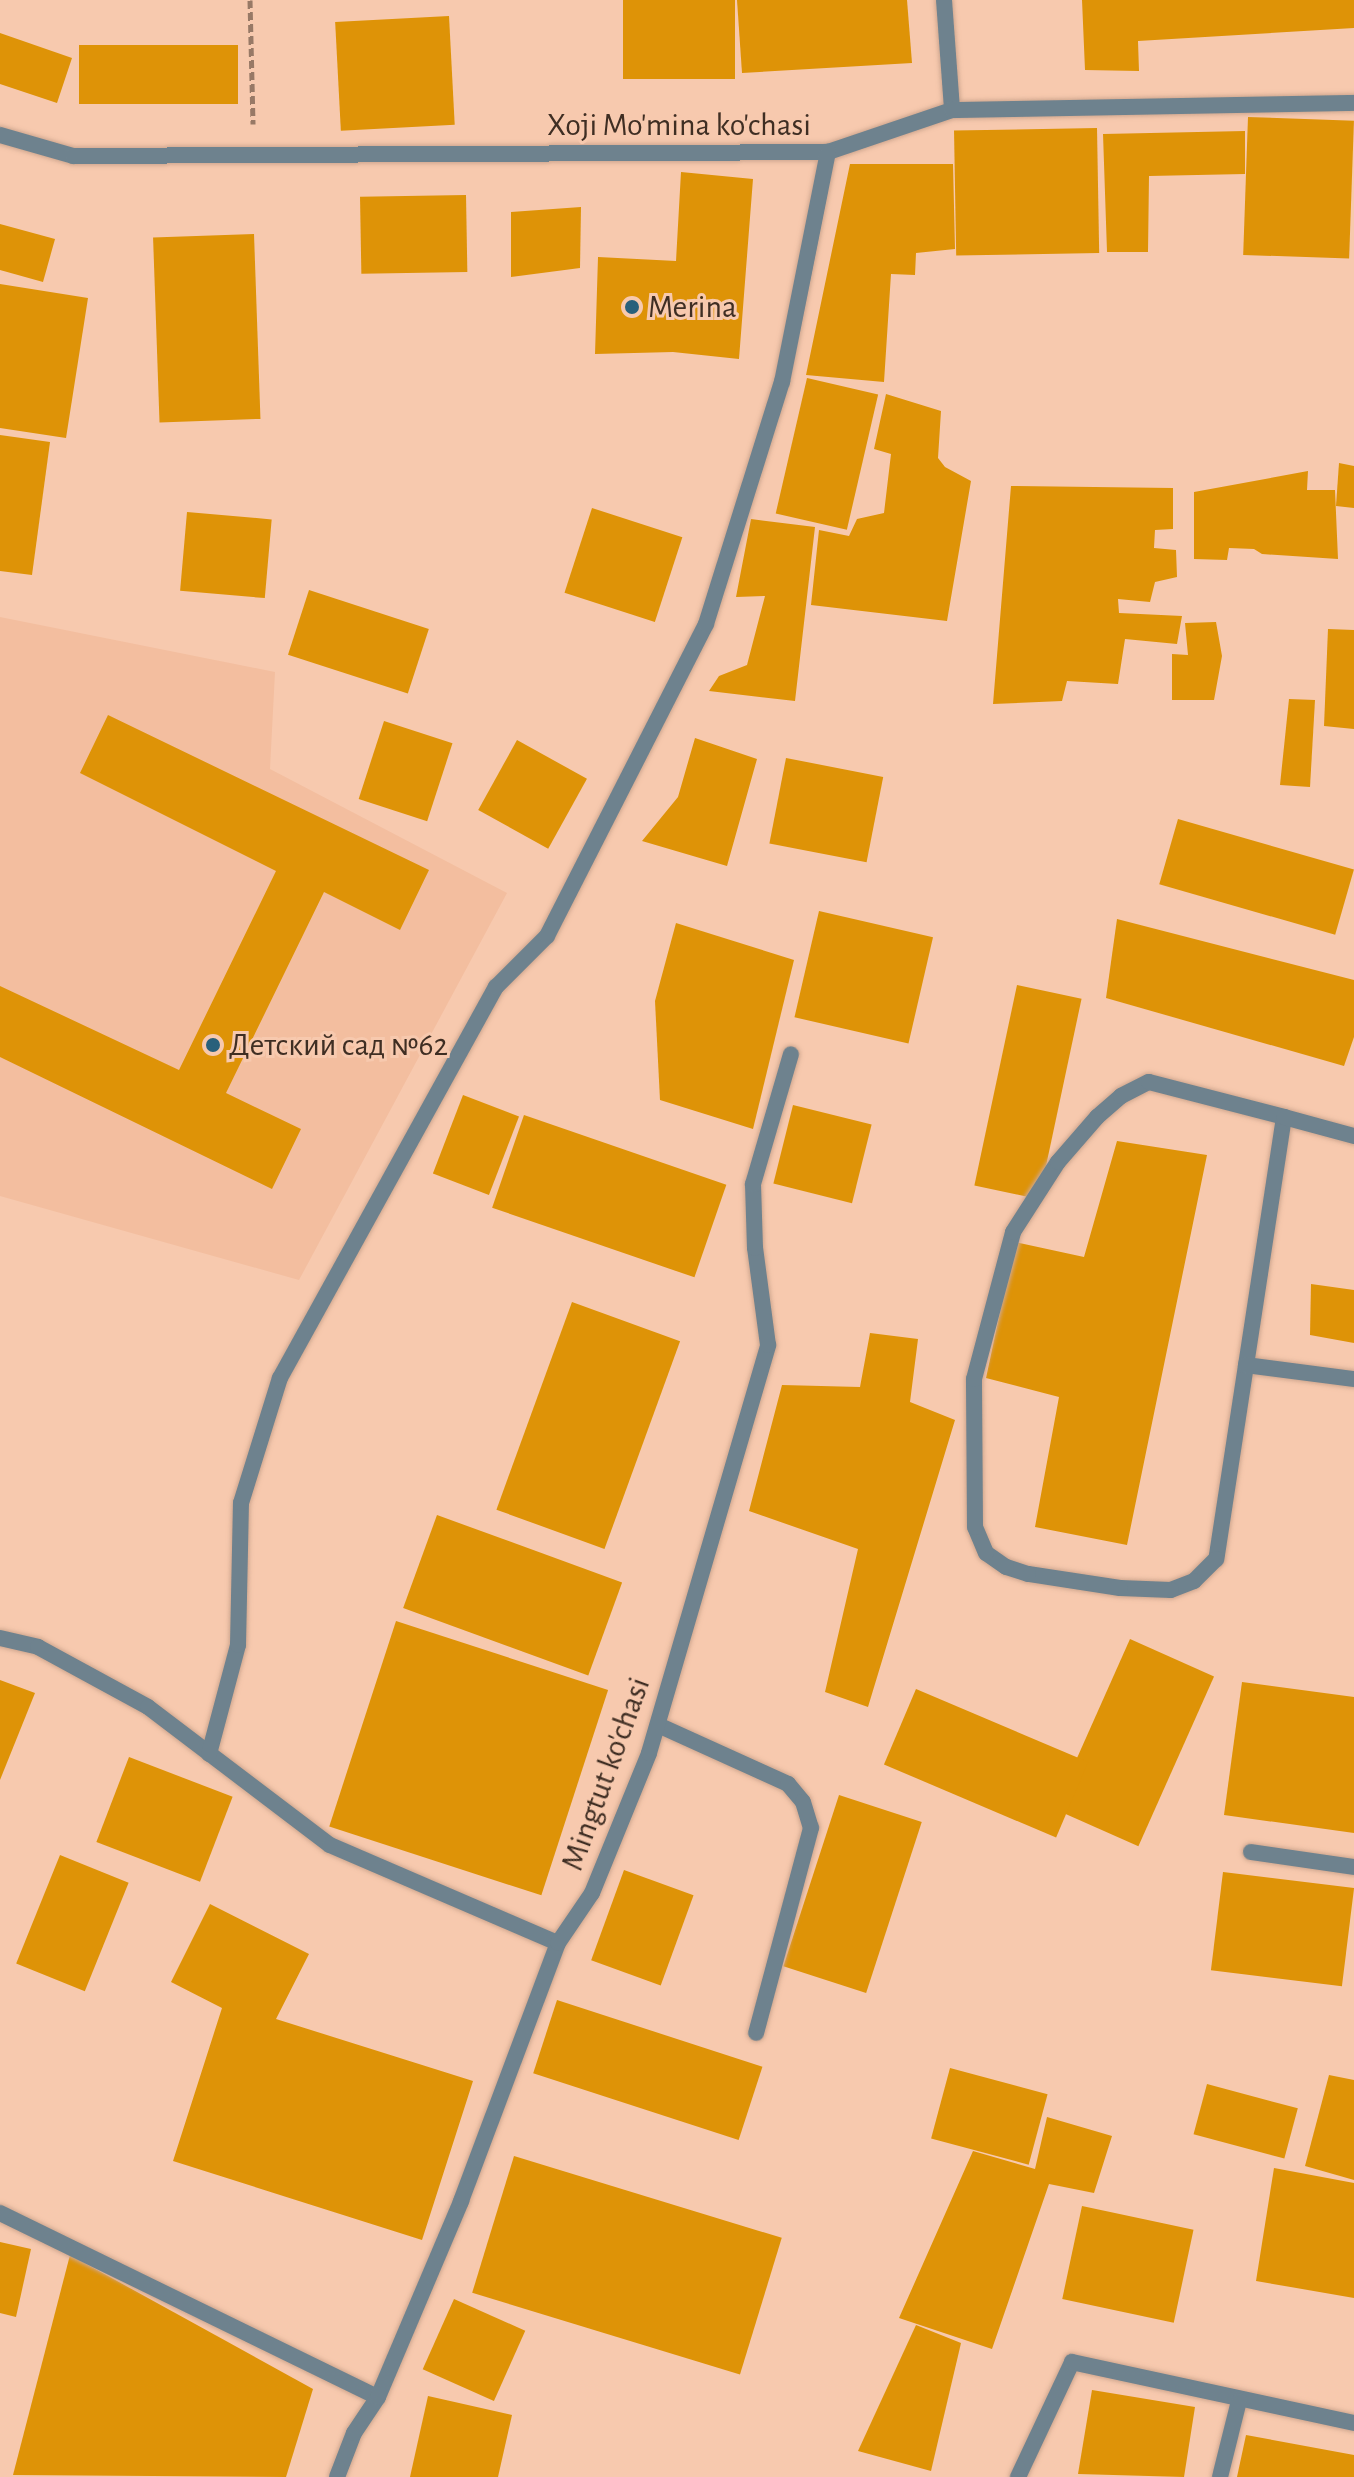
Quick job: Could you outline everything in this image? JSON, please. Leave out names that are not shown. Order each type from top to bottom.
[{"type":"street","points":[[944,0],[952,110]]},
{"type":"street","name":"Xoji Mo'mina ko'chasi","points":[[0,135],[73,156],[828,152],[952,110],[1354,103]]},
{"type":"street","points":[[209,1754],[238,1645],[241,1503],[280,1378],[496,987],[547,936],[706,624],[782,382],[828,152]]},
{"type":"street","name":"Mingtut ko'chasi","points":[[337,2477],[354,2433],[378,2397],[461,2201],[558,1943],[592,1893],[658,1725],[768,1345],[755,1248],[753,1184],[791,1054]]},
{"type":"street","points":[[1284,1117],[1216,1559],[1194,1581],[1171,1590],[1120,1588],[1028,1574],[1006,1567],[986,1553],[975,1527],[974,1379],[1013,1232],[1058,1162],[1097,1117],[1121,1096],[1149,1082],[1284,1117],[1354,1136]]},
{"type":"street","points":[[1246,1365],[1354,1379]]},
{"type":"street","points":[[0,1638],[38,1647],[148,1707],[330,1845],[558,1943]]},
{"type":"street","points":[[658,1725],[788,1784],[803,1802],[811,1828],[756,2033]]},
{"type":"street","points":[[1251,1852],[1354,1867]]},
{"type":"street","points":[[0,2213],[378,2397]]},
{"type":"street","points":[[1018,2477],[1072,2362],[1239,2401],[1354,2423]]},
{"type":"street","points":[[1220,2477],[1239,2401]]},
{"type":"path","points":[[250,0],[254,153]]},
{"type":"shaded area","name":"Детский сад №62","points":[[0,617],[275,672],[270,769],[507,893],[299,1280],[0,1196]]},
{"type":"building","points":[[623,0],[735,0],[735,79],[623,79]]},
{"type":"building","points":[[737,0],[907,0],[912,63],[742,73]]},
{"type":"building","points":[[1082,0],[1354,0],[1354,28],[1138,41],[1139,71],[1085,70]]},
{"type":"building","points":[[449,16],[455,125],[341,131],[335,22]]},
{"type":"building","points":[[0,33],[72,58],[57,103],[0,84]]},
{"type":"building","points":[[79,45],[238,45],[238,104],[79,104]]},
{"type":"building","points":[[1248,117],[1354,121],[1349,259],[1243,255]]},
{"type":"building","points":[[1097,128],[1099,253],[956,255],[954,130]]},
{"type":"building","points":[[1245,131],[1245,174],[1149,176],[1148,252],[1107,252],[1103,134]]},
{"type":"building","points":[[850,164],[953,164],[955,249],[916,253],[915,275],[891,274],[884,382],[806,375]]},
{"type":"building","points":[[681,172],[753,179],[739,359],[673,352],[595,354],[598,257],[676,261]]},
{"type":"building","points":[[466,195],[467,272],[361,274],[360,197]]},
{"type":"building","points":[[581,207],[580,268],[511,277],[511,212]]},
{"type":"building","points":[[0,224],[55,239],[43,282],[0,270]]},
{"type":"building","points":[[254,234],[260,419],[160,422],[153,238]]},
{"type":"building","points":[[0,284],[88,298],[66,438],[0,428]]},
{"type":"building","points":[[807,378],[878,394],[847,530],[776,513]]},
{"type":"building","points":[[886,394],[941,411],[938,458],[945,467],[971,481],[947,621],[811,605],[819,530],[849,536],[857,519],[884,513],[891,454],[874,449]]},
{"type":"building","points":[[0,435],[50,442],[32,575],[0,571]]},
{"type":"building","points":[[1339,463],[1354,466],[1354,508],[1336,506]]},
{"type":"building","points":[[1308,471],[1307,490],[1335,490],[1338,559],[1262,554],[1254,549],[1229,548],[1227,560],[1194,559],[1194,492]]},
{"type":"building","points":[[1011,486],[1173,488],[1173,529],[1155,530],[1154,548],[1176,550],[1177,577],[1155,582],[1150,602],[1118,599],[1119,613],[1182,616],[1177,644],[1125,639],[1118,684],[1067,681],[1062,701],[993,704]]},
{"type":"building","points":[[592,508],[682,537],[655,622],[564,593]]},
{"type":"building","points":[[187,512],[272,519],[265,598],[180,591]]},
{"type":"building","points":[[751,519],[815,527],[795,701],[709,691],[719,676],[747,665],[765,596],[736,597]]},
{"type":"building","points":[[309,590],[429,629],[408,694],[288,655]]},
{"type":"building","points":[[1216,622],[1222,656],[1214,700],[1172,700],[1172,654],[1188,655],[1185,623]]},
{"type":"building","points":[[1328,629],[1354,630],[1354,729],[1324,726]]},
{"type":"building","points":[[1289,699],[1315,700],[1310,787],[1280,785]]},
{"type":"building","points":[[108,715],[429,870],[400,930],[324,892],[226,1093],[301,1129],[272,1189],[0,1057],[0,986],[179,1070],[276,871],[80,773]]},
{"type":"building","points":[[384,721],[452,743],[427,821],[359,799]]},
{"type":"building","points":[[695,738],[757,759],[727,866],[642,841],[678,797]]},
{"type":"building","points":[[517,740],[587,779],[548,849],[478,810]]},
{"type":"building","points":[[786,758],[883,777],[867,862],[769,843]]},
{"type":"building","points":[[1178,819],[1354,869],[1335,935],[1159,884]]},
{"type":"building","points":[[819,911],[933,937],[908,1044],[794,1017]]},
{"type":"building","points":[[1117,919],[1354,980],[1354,1037],[1344,1066],[1106,998]]},
{"type":"building","points":[[676,923],[794,960],[753,1129],[660,1100],[655,1001]]},
{"type":"building","points":[[1017,985],[1082,999],[1039,1199],[974,1186]]},
{"type":"building","points":[[463,1095],[519,1117],[489,1195],[433,1173]]},
{"type":"building","points":[[793,1105],[872,1125],[852,1203],[773,1184]]},
{"type":"building","points":[[524,1115],[726,1185],[694,1277],[492,1208]]},
{"type":"building","points":[[1117,1141],[1207,1155],[1127,1545],[1035,1527],[1059,1397],[986,1378],[1015,1242],[1084,1257]]},
{"type":"building","points":[[1311,1284],[1354,1290],[1354,1343],[1310,1335]]},
{"type":"building","points":[[572,1302],[680,1341],[604,1549],[496,1510]]},
{"type":"building","points":[[870,1333],[918,1339],[910,1402],[955,1420],[868,1707],[825,1692],[858,1549],[749,1511],[782,1385],[860,1387]]},
{"type":"building","points":[[437,1515],[622,1582],[588,1675],[403,1608]]},
{"type":"building","points":[[396,1621],[608,1690],[541,1895],[329,1826]]},
{"type":"building","points":[[1130,1639],[1214,1676],[1138,1846],[1054,1809]]},
{"type":"building","points":[[0,1680],[35,1693],[0,1780]]},
{"type":"building","points":[[1242,1682],[1354,1697],[1354,1833],[1224,1815]]},
{"type":"building","points":[[916,1689],[1088,1762],[1056,1838],[884,1764]]},
{"type":"building","points":[[129,1757],[233,1797],[200,1882],[96,1842]]},
{"type":"building","points":[[839,1795],[922,1822],[866,1993],[783,1966]]},
{"type":"building","points":[[60,1855],[129,1883],[85,1991],[16,1963]]},
{"type":"building","points":[[624,1870],[694,1895],[661,1986],[591,1960]]},
{"type":"building","points":[[1223,1872],[1354,1888],[1342,1986],[1211,1970]]},
{"type":"building","points":[[210,1904],[309,1954],[276,2019],[473,2081],[422,2240],[173,2161],[222,2008],[171,1982]]},
{"type":"building","points":[[557,2000],[762,2067],[739,2140],[533,2073]]},
{"type":"building","points":[[950,2068],[1048,2094],[1029,2165],[931,2139]]},
{"type":"building","points":[[1329,2075],[1354,2080],[1354,2180],[1305,2166]]},
{"type":"building","points":[[1207,2084],[1298,2108],[1284,2159],[1194,2134]]},
{"type":"building","points":[[1047,2117],[1112,2136],[1094,2193],[1049,2184],[992,2349],[899,2318],[973,2151],[1035,2169]]},
{"type":"building","points":[[514,2156],[782,2238],[740,2375],[472,2293]]},
{"type":"building","points":[[1274,2168],[1354,2183],[1354,2298],[1256,2281]]},
{"type":"building","points":[[1082,2206],[1194,2230],[1174,2323],[1062,2299]]},
{"type":"building","points":[[0,2242],[31,2249],[16,2317],[0,2313]]},
{"type":"building","points":[[70,2255],[313,2389],[286,2477],[13,2475]]},
{"type":"building","points":[[454,2299],[525,2331],[494,2401],[423,2369]]},
{"type":"building","points":[[916,2325],[961,2343],[931,2471],[858,2451]]},
{"type":"building","points":[[1092,2390],[1195,2407],[1184,2477],[1078,2474]]},
{"type":"building","points":[[428,2396],[512,2415],[498,2477],[410,2477]]},
{"type":"building","points":[[1246,2435],[1354,2455],[1354,2477],[1237,2477]]},
{"type":"place","name":"Merina","points":[[632,307]]},
{"type":"place","name":"Детский сад №62","points":[[213,1045]]}]
